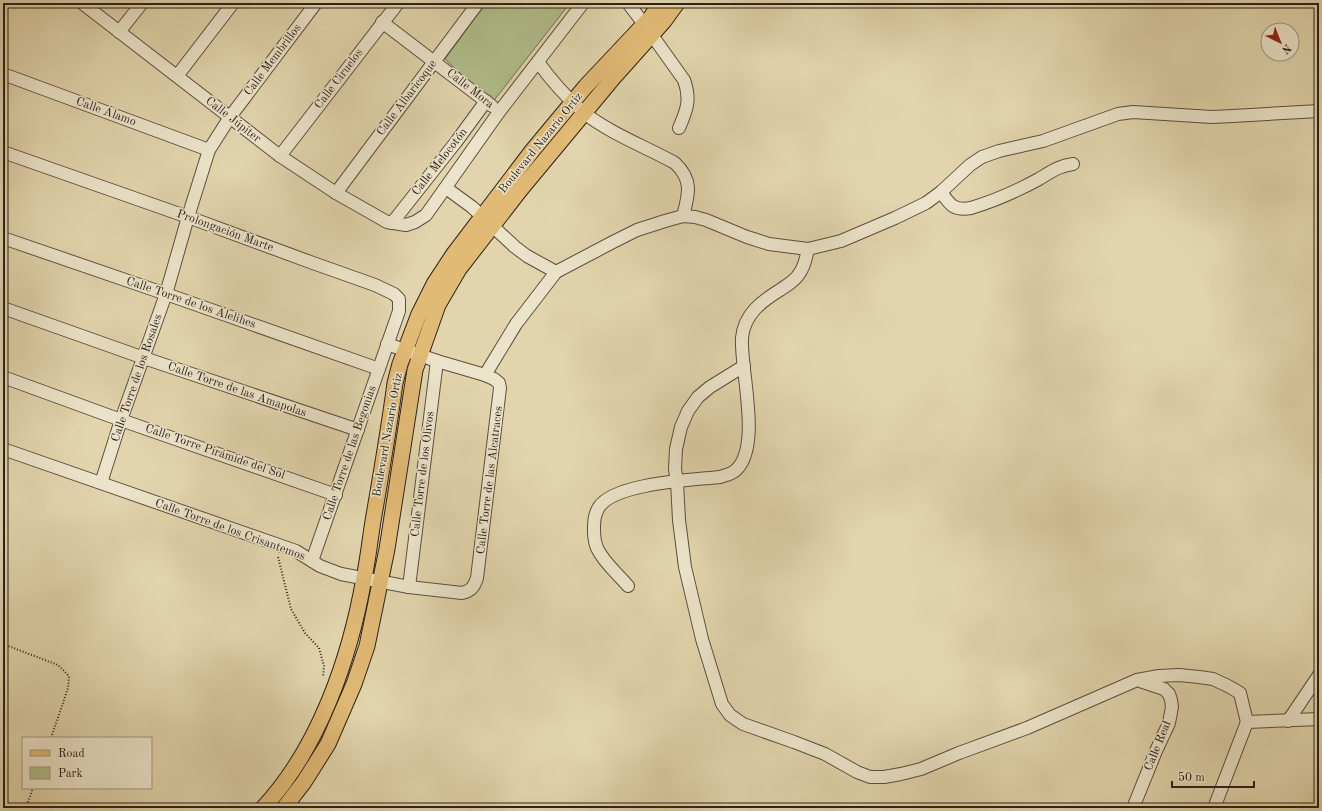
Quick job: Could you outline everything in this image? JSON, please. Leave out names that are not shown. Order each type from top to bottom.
[{"type":"main road","name":"Boulevard Nazario Ortiz","points":[[487,221],[521,189],[614,77],[648,30],[651,17],[660,3]]},
{"type":"main road","name":"Boulevard Nazario Ortiz","points":[[263,808],[294,769],[315,732],[330,699],[349,640],[364,579],[395,383],[487,221],[532,151],[572,102],[648,30],[664,21],[677,3]]},
{"type":"main road","name":"Boulevard Nazario Ortiz","points":[[284,808],[304,782],[328,744],[354,684],[367,646],[381,582],[398,484],[415,370],[412,353]]},
{"type":"street","name":"Calle Júpiter","points":[[82,3],[280,156],[336,193],[387,222],[392,223]]},
{"type":"street","points":[[120,32],[142,3]]},
{"type":"street","points":[[177,76],[233,3]]},
{"type":"street","name":"Calle Membrillos","points":[[230,117],[316,3]]},
{"type":"street","name":"Calle Ciruelos","points":[[280,156],[398,3]]},
{"type":"street","name":"Calle Albaricoque","points":[[336,193],[478,3]]},
{"type":"street","points":[[392,223],[406,225],[415,222],[426,215],[499,112],[583,3]]},
{"type":"street","points":[[628,3],[684,80],[688,100],[686,112],[679,128]]},
{"type":"street","name":"Calle Mora","points":[[382,22],[499,112]]},
{"type":"street","points":[[538,62],[551,80],[584,113],[607,128],[675,163],[682,169],[688,182],[688,195],[683,216]]},
{"type":"street","name":"Calle Álamo","points":[[3,74],[209,150]]},
{"type":"street","name":"Calle Melocotón","points":[[392,223],[486,101]]},
{"type":"street","points":[[387,344],[485,375],[516,324],[556,272],[637,230],[683,216],[706,220],[747,237],[769,244],[808,249],[841,241],[926,203],[941,192],[970,165],[982,157],[999,151],[1043,141],[1118,114],[1133,112],[1212,117],[1319,111]]},
{"type":"street","name":"Calle Torre de los Rosales","points":[[101,483],[121,420],[166,294],[209,150],[230,117]]},
{"type":"street","name":"Prolongación Marte","points":[[3,152],[188,217],[375,285],[394,294],[399,299],[399,311],[387,344]]},
{"type":"street","points":[[941,192],[950,205],[964,209],[970,208],[1017,190],[1058,168],[1072,164]]},
{"type":"street","points":[[446,188],[487,221],[515,247],[527,256],[556,272]]},
{"type":"street","name":"Calle Torre de los Alelihes","points":[[3,238],[378,369]]},
{"type":"street","points":[[628,586],[606,562],[597,548],[594,535],[594,519],[599,507],[609,498],[623,491],[643,486],[720,477],[730,474],[737,469],[745,455],[748,440],[748,402],[742,354],[742,336],[745,325],[752,312],[760,303],[798,276],[804,267],[808,249]]},
{"type":"street","name":"Calle Torre de las Amapolas","points":[[3,308],[144,358],[358,430]]},
{"type":"street","name":"Calle Torre de las Begonias","points":[[312,561],[387,344]]},
{"type":"street","name":"Calle Torre de los Olivos","points":[[409,587],[437,361]]},
{"type":"street","points":[[744,366],[710,387],[698,397],[688,412],[681,427],[676,449],[675,469],[685,567],[702,639],[722,704],[730,715],[743,724],[825,754],[857,772],[870,777],[884,777],[921,769],[959,753],[1027,728],[1137,680],[1159,676],[1179,675],[1213,679],[1240,693],[1247,722],[1214,808]]},
{"type":"street","name":"Calle Torre de las Alcatraces","points":[[478,578],[500,394],[499,383],[485,375]]},
{"type":"street","name":"Calle Torre Pirámide del Sol","points":[[3,377],[336,495]]},
{"type":"street","name":"Calle Torre de los Crisantemos","points":[[3,449],[296,551],[333,572],[409,587],[462,593],[471,590],[478,578]]},
{"type":"street","points":[[1288,721],[1319,676]]},
{"type":"street","name":"Calle Real","points":[[1134,808],[1156,751],[1169,723],[1172,707],[1172,700],[1164,689],[1137,680]]},
{"type":"street","points":[[1247,722],[1319,720]]},
{"type":"path","points":[[275,544],[291,609],[297,622],[319,648],[322,655],[324,666],[323,682]]},
{"type":"path","points":[[3,644],[58,666],[69,676],[68,688],[51,737]]},
{"type":"path","points":[[26,808],[33,789]]},
{"type":"green space","points":[[486,3],[570,3],[492,103],[445,59]]}]
